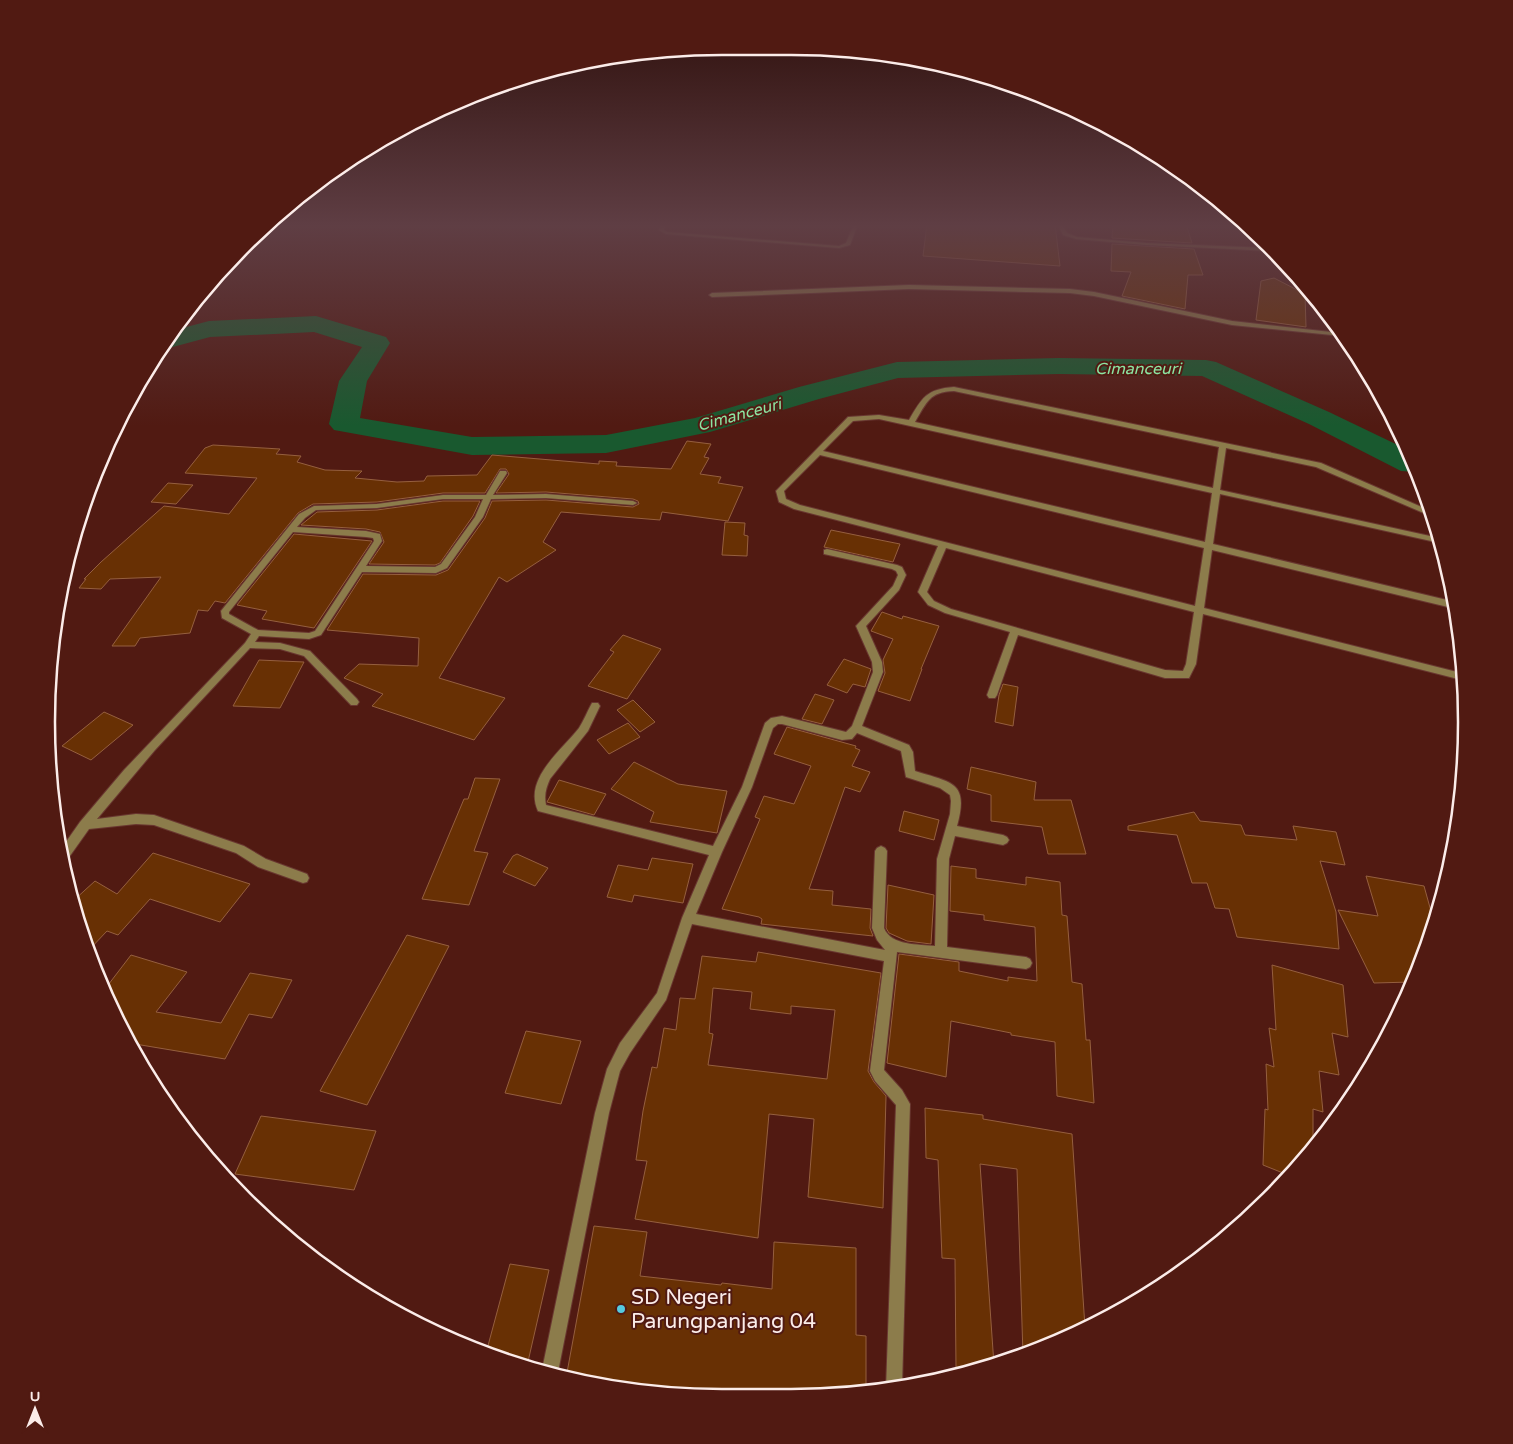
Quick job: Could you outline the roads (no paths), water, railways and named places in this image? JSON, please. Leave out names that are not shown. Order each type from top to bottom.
[{"type":"street","points":[[911,423],[931,392],[940,389],[954,389],[1318,466],[1424,511]]},
{"type":"street","points":[[1432,539],[879,417],[851,419],[780,491],[782,500],[796,507],[1457,676]]},
{"type":"street","points":[[943,544],[922,592],[931,603],[948,611],[1165,674],[1186,675],[1191,664],[1223,445]]},
{"type":"street","points":[[817,452],[1447,602]]},
{"type":"street","points":[[361,569],[436,570],[444,566],[479,517],[488,497],[503,473]]},
{"type":"street","points":[[291,529],[377,536],[378,541],[318,633],[309,636],[256,633],[225,616],[225,611],[291,529],[302,516],[314,508],[377,506],[443,497],[546,496],[633,503]]},
{"type":"street","points":[[551,1366],[602,1113],[614,1069],[625,1048],[650,1016],[662,996],[688,918],[716,852],[747,787],[769,726],[775,721],[782,720],[848,736],[856,728],[878,672],[876,662],[861,626],[867,617],[900,583],[902,575],[899,569],[894,567],[827,552]]},
{"type":"street","points":[[992,695],[1014,631]]},
{"type":"street","points":[[68,849],[84,826],[148,752],[248,645],[256,633]]},
{"type":"street","points":[[248,645],[280,646],[307,653],[354,702]]},
{"type":"street","points":[[596,706],[584,729],[549,771],[540,795],[542,808],[716,852]]},
{"type":"street","points":[[856,728],[905,748],[908,752],[910,774],[944,785],[953,792],[956,798],[952,830],[943,859],[942,951]]},
{"type":"street","points":[[84,826],[136,819],[154,820],[240,850],[262,863],[303,878]]},
{"type":"street","points":[[952,830],[1003,840]]},
{"type":"street","points":[[881,851],[878,928],[890,951],[877,1071],[879,1076],[898,1093],[903,1104],[894,1380]]},
{"type":"street","points":[[688,918],[890,951],[942,951],[1026,963]]},
{"type":"lane","points":[[712,295],[801,291]]},
{"type":"lane","points":[[1073,291],[1094,294],[1232,323],[1334,334]]},
{"type":"waterway","name":"Cimanceuri","points":[[177,338],[209,329],[316,324],[377,343],[353,381],[344,424],[472,446],[606,444],[700,426],[809,393],[897,370],[1059,366],[1206,368],[1319,418],[1404,460]]},
{"type":"place","name":"SD Negeri Parungpanjang 04","points":[[621,1309]]}]
